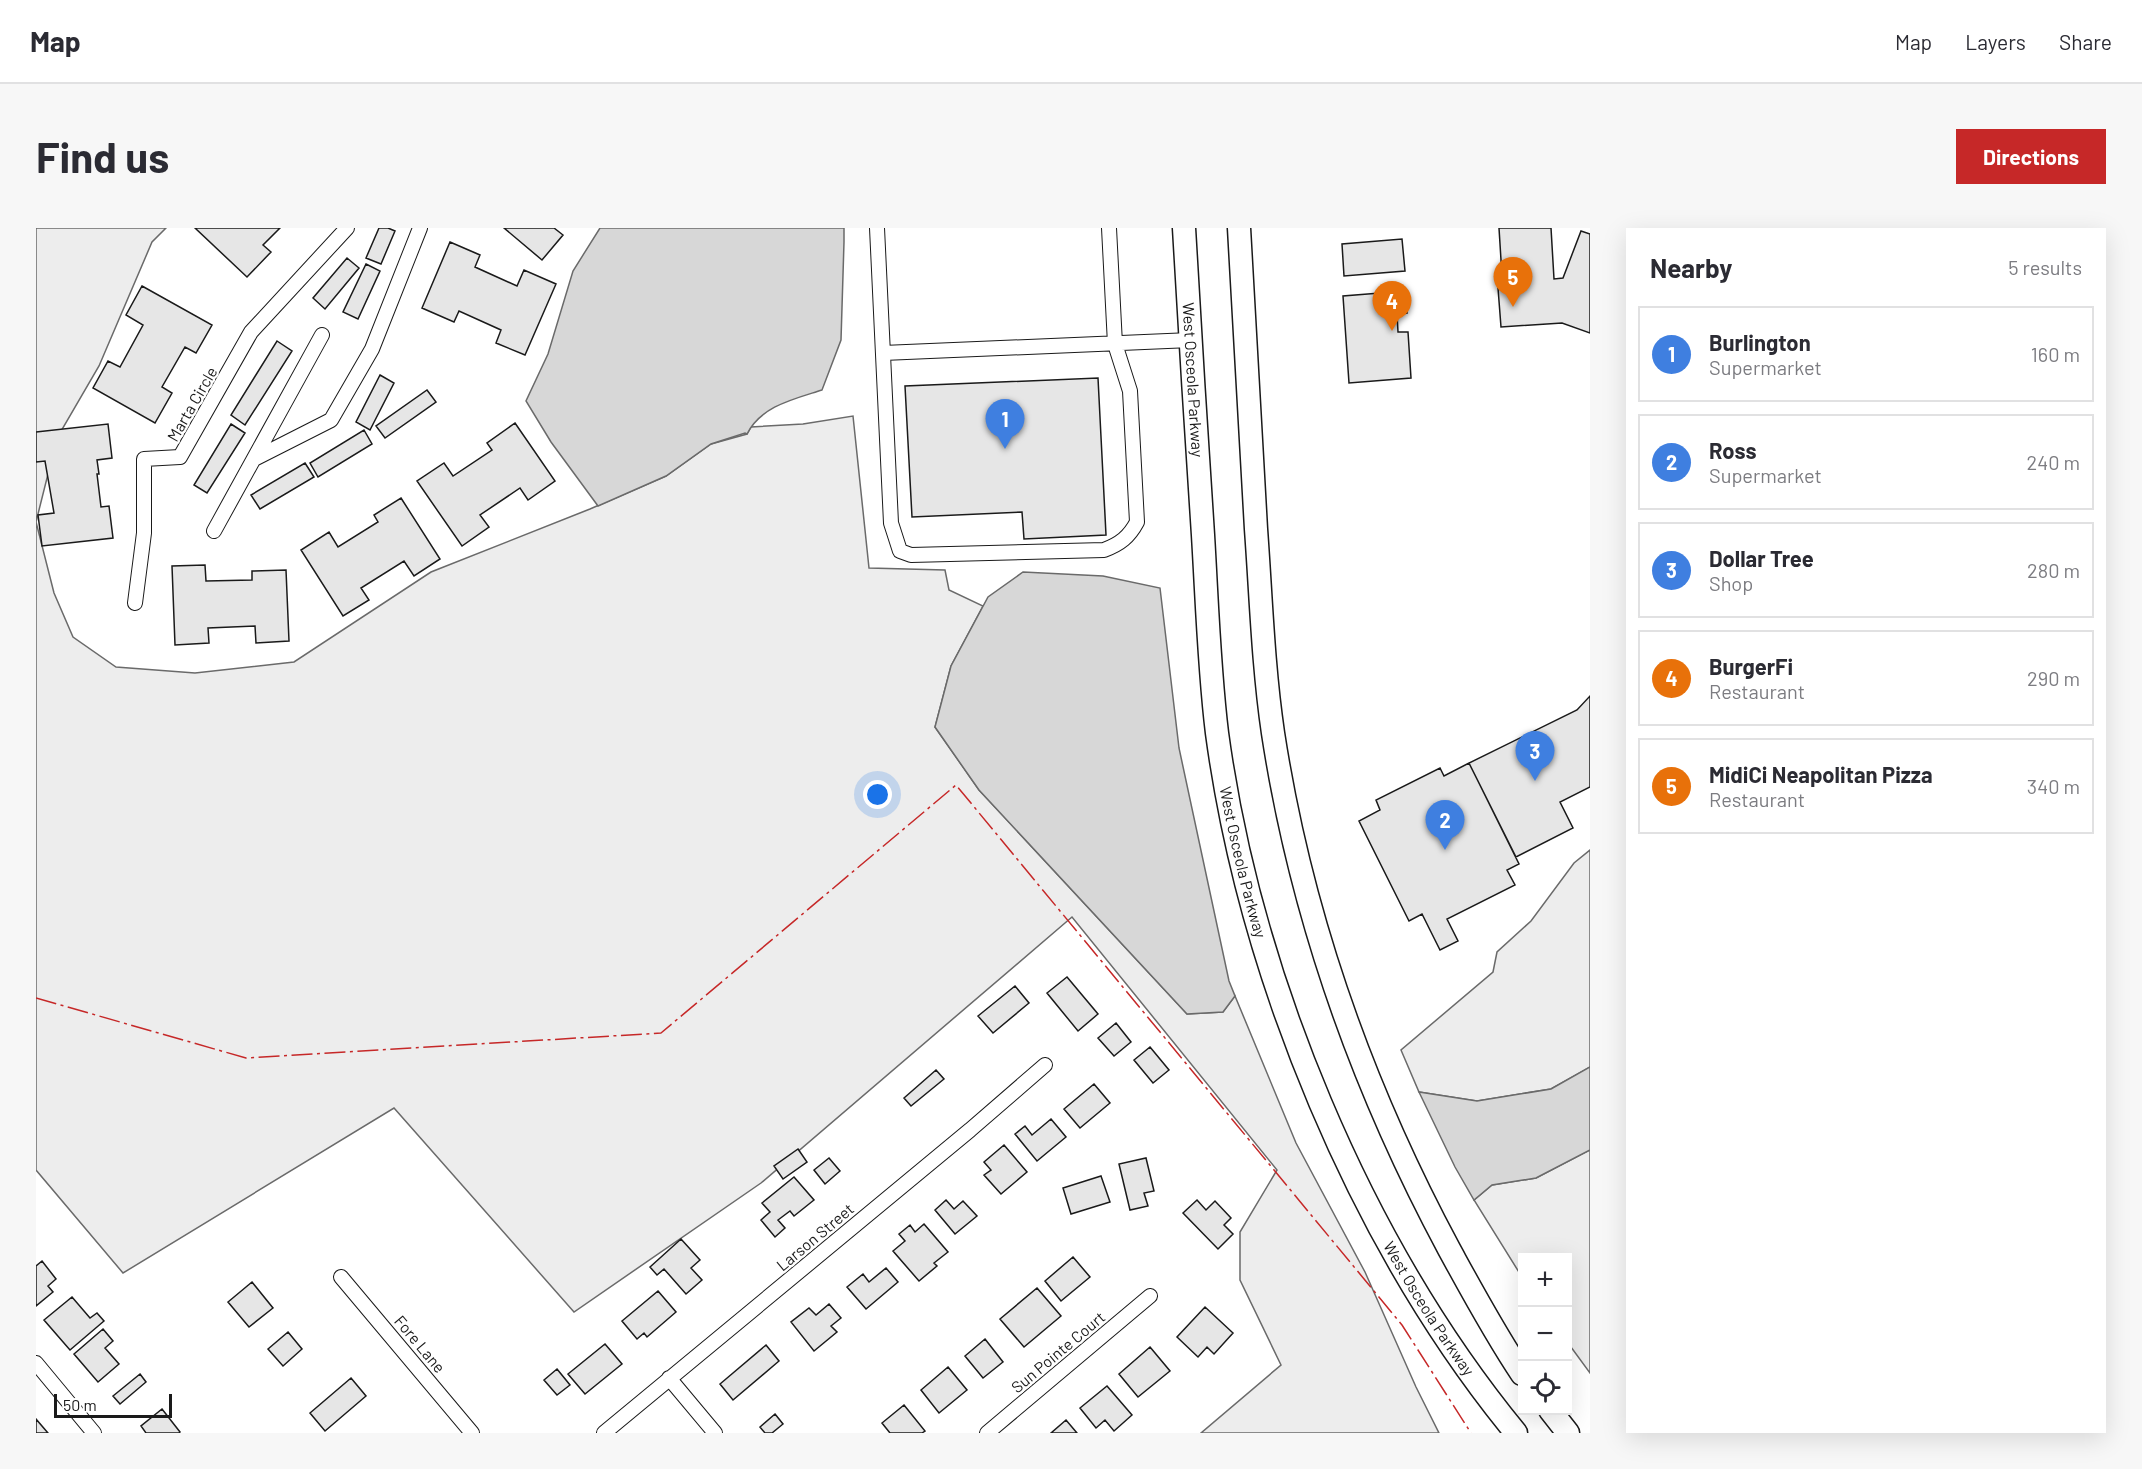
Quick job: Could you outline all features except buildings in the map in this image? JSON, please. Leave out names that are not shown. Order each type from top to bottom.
[{"type":"main road","name":"West Osceola Parkway","points":[[1184,228],[1210,662],[1217,734],[1233,822],[1252,905],[1297,1047],[1366,1200],[1400,1264],[1442,1332],[1493,1405],[1516,1433]]},
{"type":"main road","points":[[1239,228],[1264,647],[1275,741],[1299,867],[1342,1011],[1405,1162],[1479,1304],[1518,1367]]},
{"type":"main road","points":[[1554,1415],[1568,1433]]},
{"type":"street","name":"Marta Circle","points":[[135,603],[144,533],[144,459],[180,457],[251,333],[347,228]]},
{"type":"street","points":[[254,459],[331,420],[372,349],[420,228]]},
{"type":"street","points":[[877,228],[891,523],[900,551],[911,555],[1104,550],[1118,545],[1130,535],[1137,522],[1130,391],[1115,344],[1109,228]]},
{"type":"street","points":[[214,531],[322,335]]},
{"type":"street","points":[[883,353],[1191,340]]},
{"type":"street","name":"Larson Street","points":[[604,1433],[970,1130],[1045,1065]]},
{"type":"street","name":"Fore Lane","points":[[341,1277],[472,1433]]},
{"type":"street","name":"Sun Pointe Court","points":[[987,1433],[1150,1296]]},
{"type":"street","points":[[36,1363],[94,1433]]},
{"type":"street","points":[[669,1378],[715,1433]]},
{"type":"shaded area","points":[[36,228],[166,228],[152,242],[99,366],[57,438],[36,522]]},
{"type":"shaded area","points":[[600,228],[844,228],[844,242],[841,340],[822,390],[779,405],[753,424],[747,434],[711,444],[666,476],[598,506],[551,442],[526,401],[548,354],[573,271]]},
{"type":"shaded area","points":[[853,416],[869,568],[945,570],[949,590],[983,606],[951,666],[935,727],[979,790],[1187,1014],[1223,1012],[1235,996],[1296,1143],[1365,1272],[1439,1433],[1201,1433],[1281,1365],[1240,1280],[1240,1232],[1277,1170],[1072,917],[761,1183],[574,1312],[394,1108],[123,1273],[36,1170],[36,522],[54,593],[73,637],[116,667],[195,673],[294,662],[431,572],[590,509],[666,476],[711,444],[747,434],[751,427],[803,424]]},
{"type":"shaded area","points":[[1023,572],[1103,576],[1160,588],[1179,748],[1229,981],[1235,996],[1223,1012],[1187,1014],[979,790],[935,727],[951,666],[988,597]]},
{"type":"shaded area","points":[[1590,850],[1590,1067],[1551,1089],[1477,1101],[1419,1092],[1401,1050],[1493,972],[1497,952],[1531,921],[1574,863]]},
{"type":"shaded area","points":[[1590,1067],[1590,1150],[1536,1178],[1492,1185],[1474,1200],[1455,1167],[1419,1092],[1477,1101],[1551,1089]]},
{"type":"shaded area","points":[[1590,1150],[1590,1373],[1572,1348],[1572,1253],[1518,1253],[1518,1271],[1474,1200],[1492,1185],[1536,1178]]},
{"type":"power","points":[[36,998],[246,1058],[661,1033],[956,785],[1402,1325],[1471,1433]]},
{"type":"place","name":"MidiCi Neapolitan Pizza","points":[[1513,307]]},
{"type":"place","name":"BurgerFi","points":[[1392,331]]},
{"type":"place","name":"Burlington","points":[[1005,449]]},
{"type":"place","name":"Dollar Tree","points":[[1535,781]]},
{"type":"place","name":"Ross","points":[[1445,850]]}]
